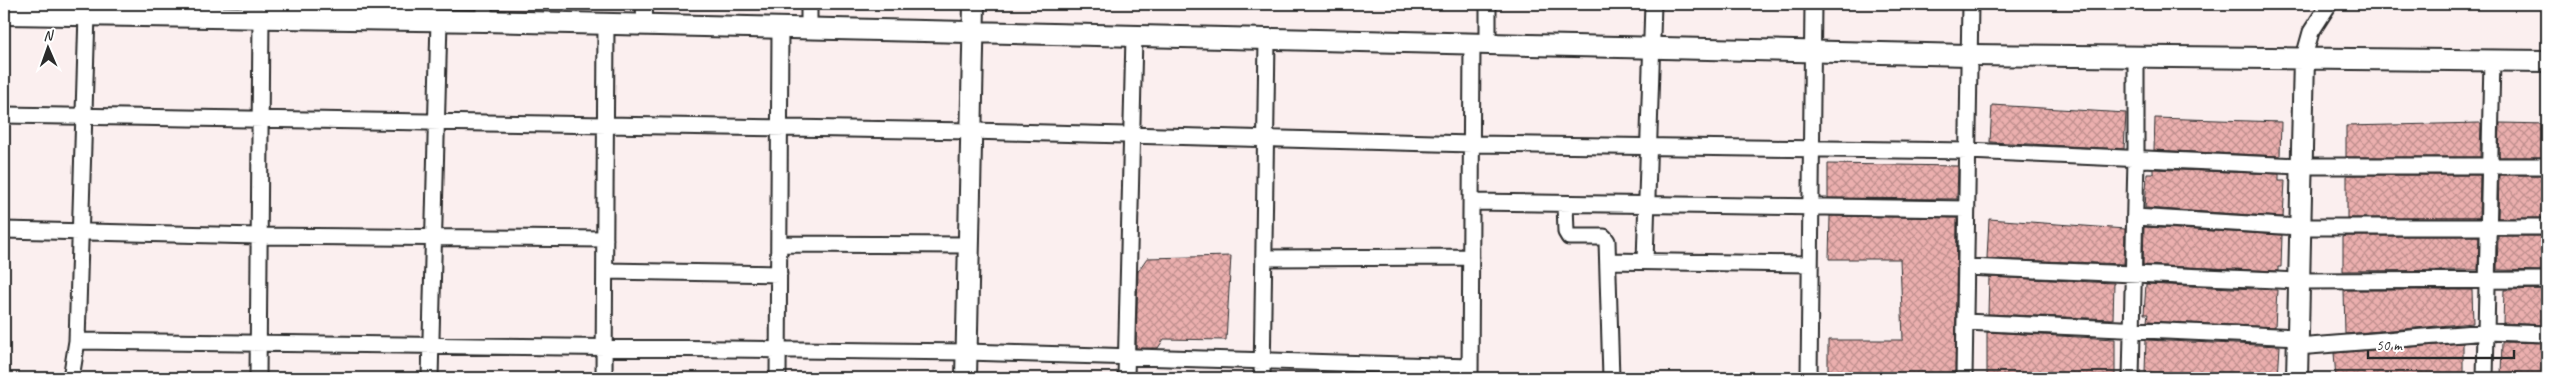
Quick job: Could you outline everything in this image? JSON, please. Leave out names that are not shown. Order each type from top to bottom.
[{"type":"street","points":[[644,4],[645,25]]},
{"type":"street","points":[[809,4],[809,28]]},
{"type":"street","points":[[966,378],[974,4]]},
{"type":"street","points":[[77,341],[967,352],[1262,361],[1470,373],[1472,144],[1480,45],[1488,4]]},
{"type":"street","points":[[1645,261],[1653,4]]},
{"type":"street","points":[[1809,378],[1813,4]]},
{"type":"street","points":[[1964,378],[1970,4]]},
{"type":"street","points":[[2296,378],[2304,57],[2311,32],[2329,4]]},
{"type":"street","points":[[4,14],[86,14],[166,10],[261,17],[331,11],[439,20],[484,12],[606,24],[1267,40],[1969,55],[2547,61]]},
{"type":"street","points":[[71,378],[77,341],[86,14]]},
{"type":"street","points":[[258,378],[261,17]]},
{"type":"street","points":[[430,378],[439,20]]},
{"type":"street","points":[[604,378],[606,24]]},
{"type":"street","points":[[778,378],[780,28]]},
{"type":"street","points":[[1126,378],[1134,36]]},
{"type":"street","points":[[1262,378],[1267,40]]},
{"type":"street","points":[[2131,378],[2136,159],[2136,57]]},
{"type":"street","points":[[2485,378],[2492,165],[2492,60]]},
{"type":"street","points":[[4,115],[971,131],[1472,144],[1968,151],[2300,166],[2547,166]]},
{"type":"street","points":[[1472,202],[1967,209]]},
{"type":"street","points":[[1565,204],[1566,232],[1569,236],[1604,237],[1607,241],[1611,378]]},
{"type":"street","points":[[2134,217],[2299,227],[2547,227]]},
{"type":"street","points":[[4,230],[80,230],[258,236],[434,236],[605,239]]},
{"type":"street","points":[[779,244],[969,244]]},
{"type":"street","points":[[1264,258],[1471,257]]},
{"type":"street","points":[[1608,262],[1810,264]]},
{"type":"street","points":[[1966,268],[2298,281],[2547,280]]},
{"type":"street","points":[[605,271],[779,274]]},
{"type":"street","points":[[1965,322],[2132,329],[2297,342],[2487,332],[2547,334]]},
{"type":"building","points":[[1992,105],[2126,113],[2124,149],[1990,142]]},
{"type":"building","points":[[2155,118],[2281,122],[2280,156],[2154,150]]},
{"type":"building","points":[[2481,123],[2480,157],[2346,157],[2346,126]]},
{"type":"building","points":[[2500,123],[2547,124],[2547,157],[2499,157]]},
{"type":"building","points":[[1828,164],[1958,166],[1957,199],[1828,198]]},
{"type":"building","points":[[2153,169],[2279,174],[2279,181],[2285,181],[2283,217],[2145,208],[2147,174],[2153,174]]},
{"type":"building","points":[[2347,175],[2480,175],[2479,218],[2347,218]]},
{"type":"building","points":[[2499,175],[2547,175],[2547,218],[2498,218]]},
{"type":"building","points":[[1830,216],[1957,218],[1955,377],[1828,376],[1828,340],[1903,340],[1900,259],[1829,259]]},
{"type":"building","points":[[1989,219],[2125,229],[2124,264],[1989,259],[1987,258]]},
{"type":"building","points":[[2144,227],[2282,235],[2281,267],[2278,267],[2278,271],[2143,265]]},
{"type":"building","points":[[2479,236],[2478,270],[2343,271],[2343,237]]},
{"type":"building","points":[[2498,236],[2547,236],[2547,271],[2497,270]]},
{"type":"building","points":[[1231,256],[1226,340],[1164,339],[1158,348],[1136,348],[1138,271],[1147,258]]},
{"type":"building","points":[[1989,277],[2114,283],[2113,319],[1988,314]]},
{"type":"building","points":[[2146,284],[2277,290],[2275,327],[2147,321],[2148,314],[2144,314]]},
{"type":"building","points":[[2547,289],[2547,325],[2503,323],[2504,290]]},
{"type":"building","points":[[2344,290],[2472,290],[2473,323],[2345,334]]},
{"type":"building","points":[[1987,332],[2115,339],[2115,376],[1987,375]]},
{"type":"building","points":[[2146,340],[2280,346],[2278,378],[2145,372]]},
{"type":"building","points":[[2502,342],[2547,343],[2547,378],[2501,376]]},
{"type":"building","points":[[2463,343],[2463,378],[2336,378],[2334,353]]}]
